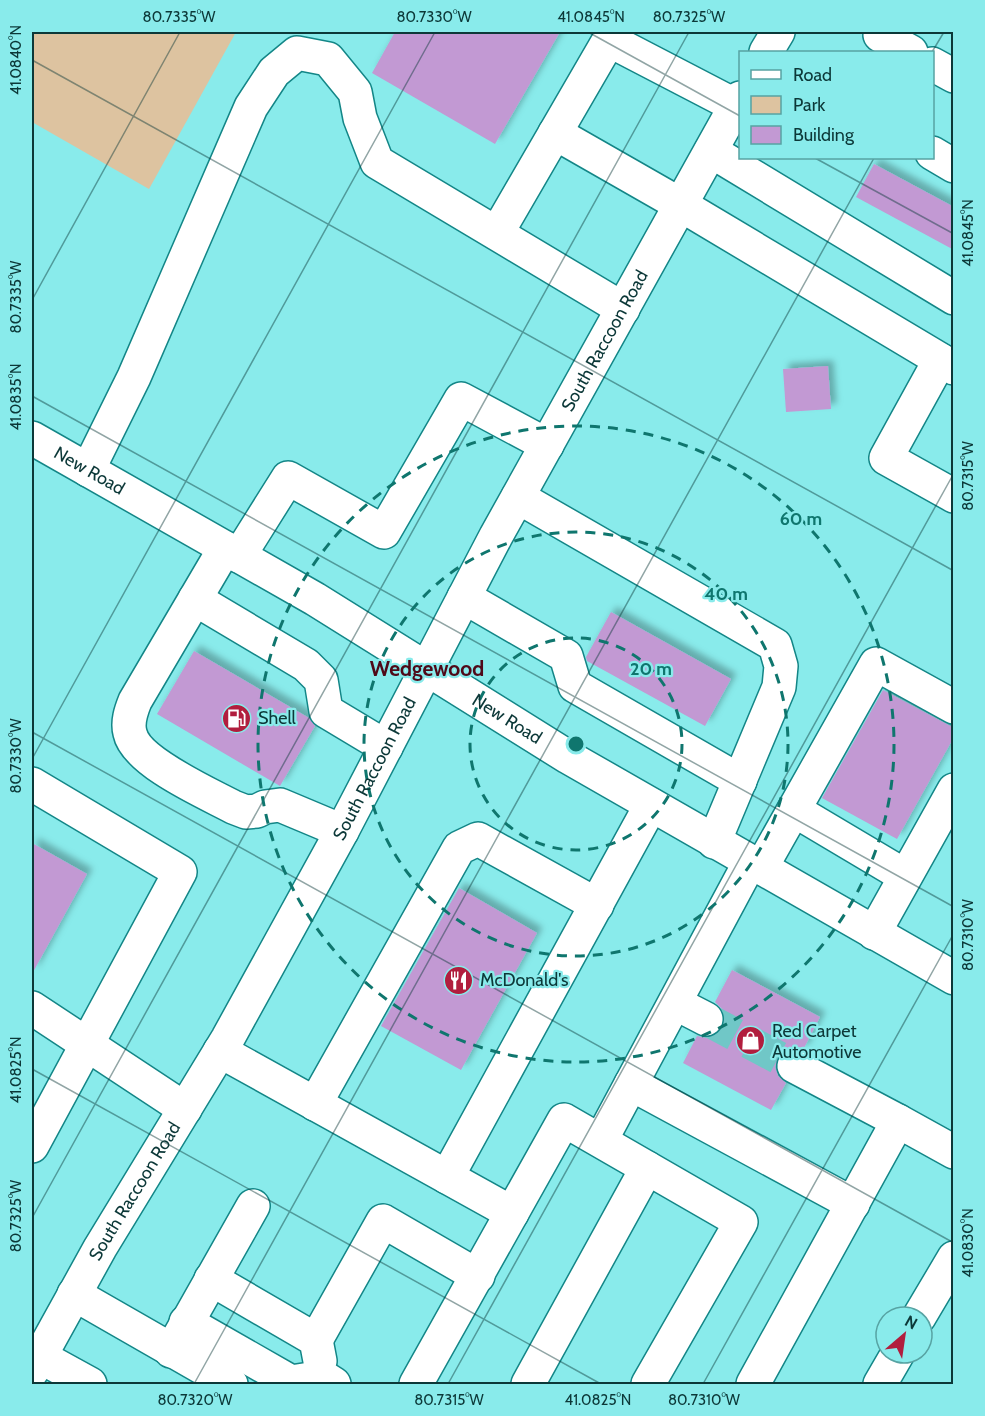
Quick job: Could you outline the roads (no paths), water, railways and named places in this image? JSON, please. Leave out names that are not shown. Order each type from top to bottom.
[{"type":"street","points":[[767,51],[778,32]]},
{"type":"street","points":[[879,33],[909,51]]},
{"type":"street","points":[[497,233],[609,40],[738,102]]},
{"type":"street","points":[[88,470],[134,377],[251,107],[274,72],[297,52],[328,59],[355,92],[360,118],[377,162],[622,309]]},
{"type":"street","points":[[934,65],[954,76]]},
{"type":"street","name":"South Raccoon Road","points":[[38,1349],[74,1294],[220,1051],[342,831],[518,496],[738,102]]},
{"type":"street","points":[[555,133],[681,205],[947,364],[886,458],[954,496]]},
{"type":"street","points":[[711,151],[954,298]]},
{"type":"street","points":[[934,154],[954,166]]},
{"type":"street","points":[[342,831],[280,805],[246,812],[154,764],[134,744],[129,732],[129,721],[135,701],[195,600],[288,478],[384,532],[461,399],[547,445]]},
{"type":"street","name":"New Road","points":[[32,438],[315,599],[568,757],[714,842],[874,933],[951,971]]},
{"type":"street","points":[[518,496],[775,645],[781,666],[779,687],[714,842]]},
{"type":"street","points":[[464,597],[566,656],[575,686],[740,781]]},
{"type":"street","points":[[195,600],[306,665],[321,680],[326,711],[386,747]]},
{"type":"street","points":[[601,1140],[675,1003],[756,865],[794,810],[876,664],[954,707]]},
{"type":"street","points":[[810,782],[825,777],[881,676],[954,716]]},
{"type":"street","points":[[911,866],[913,842],[954,768]]},
{"type":"street","points":[[32,784],[180,872],[87,1044],[42,1101],[32,1146]]},
{"type":"street","points":[[874,933],[954,790]]},
{"type":"street","points":[[447,1177],[651,805]]},
{"type":"street","points":[[794,810],[911,866]]},
{"type":"street","points":[[315,1104],[459,848],[478,839],[597,905]]},
{"type":"street","points":[[675,1003],[706,1019]]},
{"type":"street","points":[[32,1008],[185,1109]]},
{"type":"street","points":[[220,1051],[512,1213]]},
{"type":"street","points":[[794,1066],[954,1152]]},
{"type":"street","points":[[631,1084],[853,1204]]},
{"type":"street","points":[[416,1384],[564,1120],[741,1222],[648,1384]]},
{"type":"street","points":[[753,1384],[897,1121]]},
{"type":"street","points":[[528,1384],[647,1167]]},
{"type":"street","points":[[171,1351],[253,1206]]},
{"type":"street","points":[[316,1340],[383,1221],[478,1276]]},
{"type":"street","points":[[926,1305],[954,1258]]},
{"type":"street","points":[[186,1322],[291,1382],[328,1381],[316,1340],[211,1279]]},
{"type":"street","points":[[74,1294],[231,1384]]},
{"type":"street","points":[[38,1349],[90,1384]]},
{"type":"street","points":[[880,1384],[891,1365]]},
{"type":"tunnel","points":[[706,1019],[794,1066]]},
{"type":"place","name":"Shell","points":[[237,718]]},
{"type":"place","name":"McDonald's","points":[[459,980]]},
{"type":"place","name":"Red Carpet Automotive","points":[[751,1041]]},
{"type":"district","name":"Wedgewood","points":[[427,669]]}]
